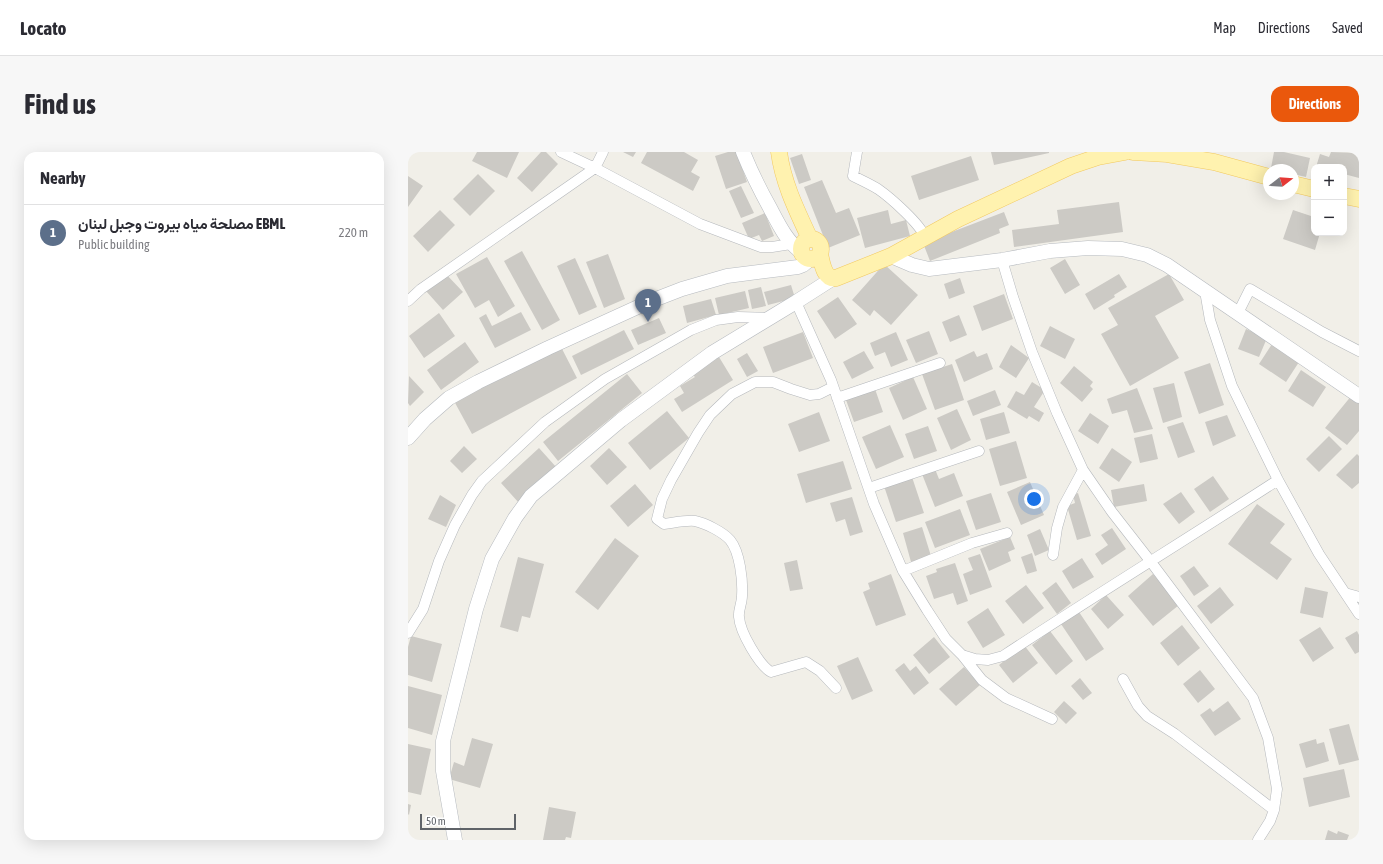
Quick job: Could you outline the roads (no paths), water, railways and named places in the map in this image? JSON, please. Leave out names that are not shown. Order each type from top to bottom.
[{"type":"main road","points":[[779,152],[780,161],[806,250],[828,277],[832,279],[891,256],[958,219],[1071,166],[1098,157],[1125,152]]},
{"type":"main road","points":[[1133,152],[1167,154],[1214,162],[1263,175]]},
{"type":"main road","points":[[1299,185],[1311,188]]},
{"type":"main road","points":[[1347,197],[1359,199]]},
{"type":"street","points":[[561,152],[595,168],[700,224],[761,246],[806,250]]},
{"type":"street","points":[[408,300],[427,284],[595,168],[603,152]]},
{"type":"street","points":[[743,152],[760,190],[781,228],[806,250]]},
{"type":"street","points":[[857,152],[853,176],[878,189],[911,218],[922,230],[925,237]]},
{"type":"street","points":[[891,256],[917,267],[929,269],[1002,260],[1050,251],[1088,248],[1122,250],[1147,255],[1167,265],[1359,396]]},
{"type":"street","points":[[408,438],[425,419],[449,398],[478,382],[548,348],[651,301],[682,289],[727,276],[798,267],[803,265],[806,250]]},
{"type":"street","points":[[1002,260],[1032,352],[1057,413],[1083,470],[1112,512],[1253,698],[1268,738],[1277,789],[1274,810],[1270,822],[1258,840]]},
{"type":"street","points":[[454,840],[442,771],[443,741],[476,610],[492,559],[515,518],[531,496],[621,420],[712,353],[832,279]]},
{"type":"street","points":[[1238,313],[1250,289],[1322,332],[1359,351]]},
{"type":"street","points":[[1205,291],[1210,320],[1232,386],[1278,480],[1319,554],[1359,614]]},
{"type":"street","points":[[796,302],[833,387],[874,504],[903,571],[946,639],[962,655],[982,680],[1006,698],[1052,720]]},
{"type":"street","points":[[408,633],[423,608],[439,561],[472,495],[482,481],[545,422],[605,378],[691,330],[716,320],[738,317],[769,318]]},
{"type":"street","points":[[837,398],[940,362]]},
{"type":"street","points":[[833,387],[819,394],[810,395],[773,382],[755,382],[732,394],[710,415],[698,433],[671,480],[662,499],[657,519],[664,524],[694,521],[713,528],[730,540],[739,559],[741,573],[742,596],[739,617],[747,641],[765,668],[771,672],[806,662],[820,671],[836,688]]},
{"type":"street","points":[[869,488],[979,451]]},
{"type":"street","points":[[1053,555],[1062,508],[1083,470]]},
{"type":"street","points":[[962,655],[975,659],[988,660],[1003,656],[1278,480]]},
{"type":"street","points":[[903,571],[972,543],[1007,533]]},
{"type":"street","points":[[1345,593],[1359,597]]},
{"type":"street","points":[[1123,679],[1138,706],[1147,716],[1190,745],[1274,810]]},
{"type":"place","name":"مصلحة مياه بيروت وجبل لبنان EBML","points":[[648,322]]}]
